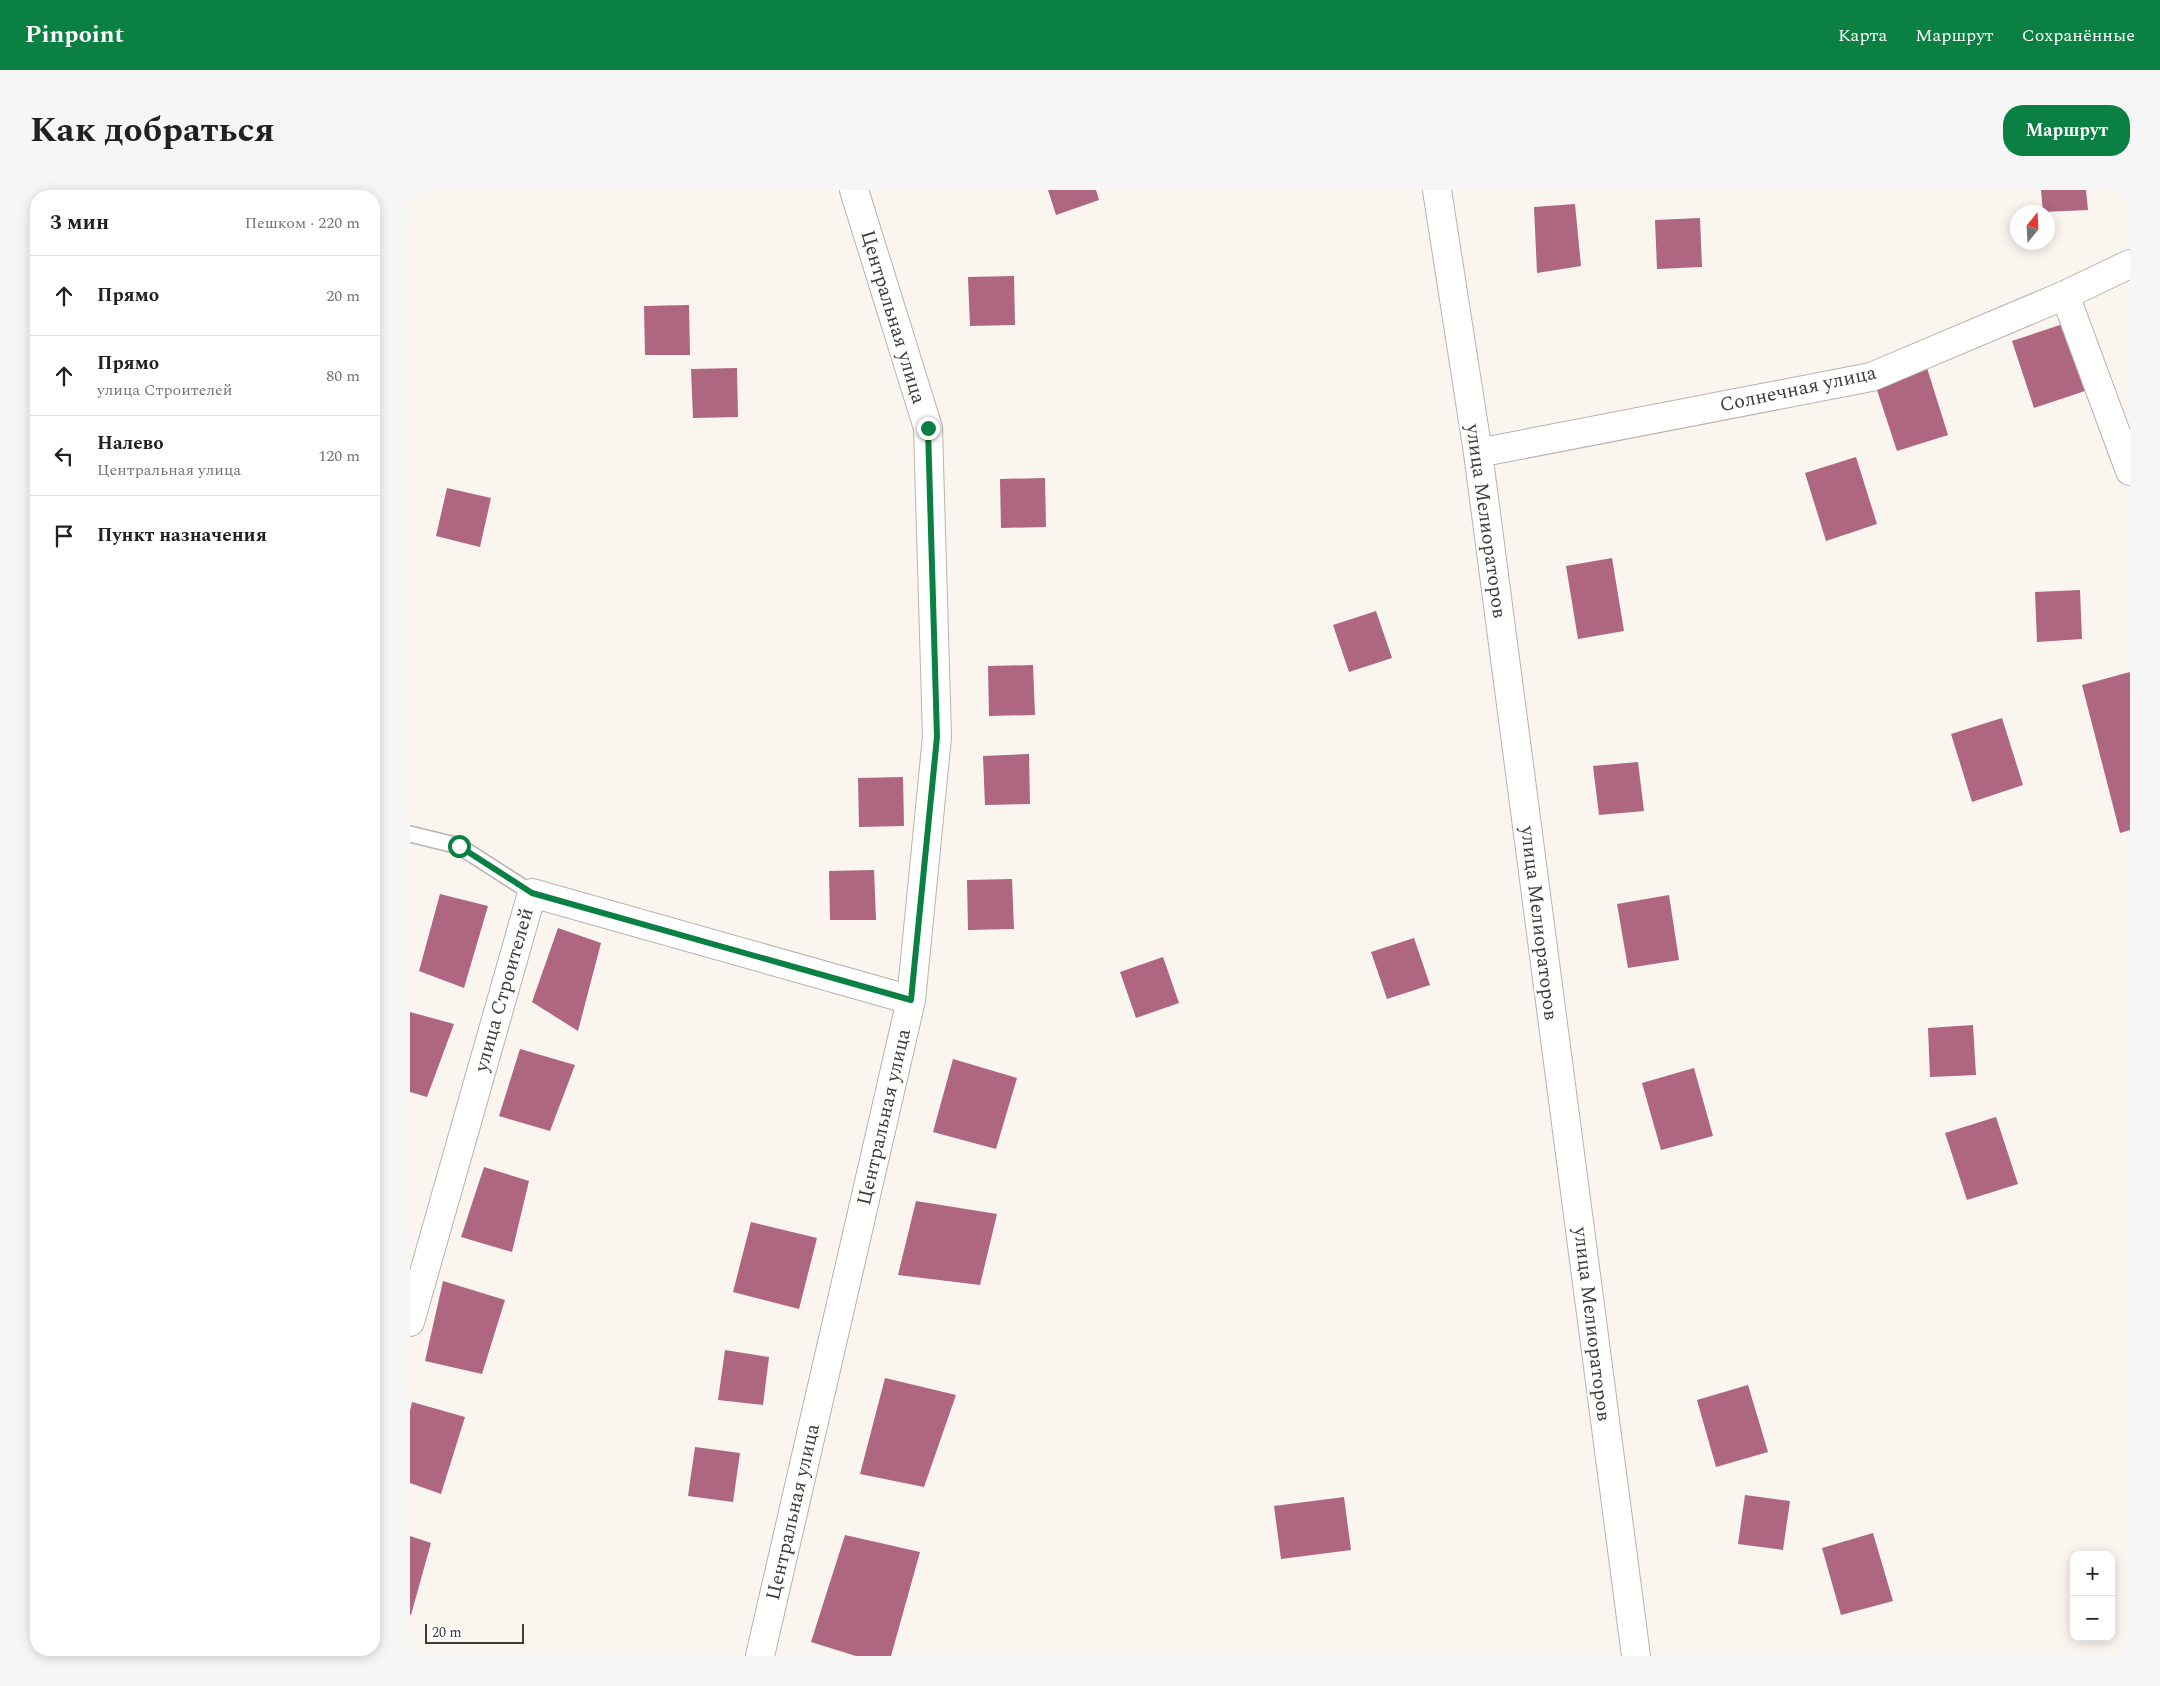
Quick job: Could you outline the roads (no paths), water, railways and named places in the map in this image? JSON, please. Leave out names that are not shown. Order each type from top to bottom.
[{"type":"street","name":"Центральная улица","points":[[760,1656],[911,1000],[937,737],[928,428],[854,190]]},
{"type":"street","name":"улица Мелиораторов","points":[[1437,190],[1478,453],[1636,1656]]},
{"type":"street","name":"Солнечная улица","points":[[1478,453],[1871,377],[2065,295],[2130,264]]},
{"type":"street","points":[[2065,295],[2130,471]]},
{"type":"street","name":"улица Строителей","points":[[410,1322],[532,893],[911,1000]]},
{"type":"lane","points":[[410,834],[459,846],[532,893]]}]
